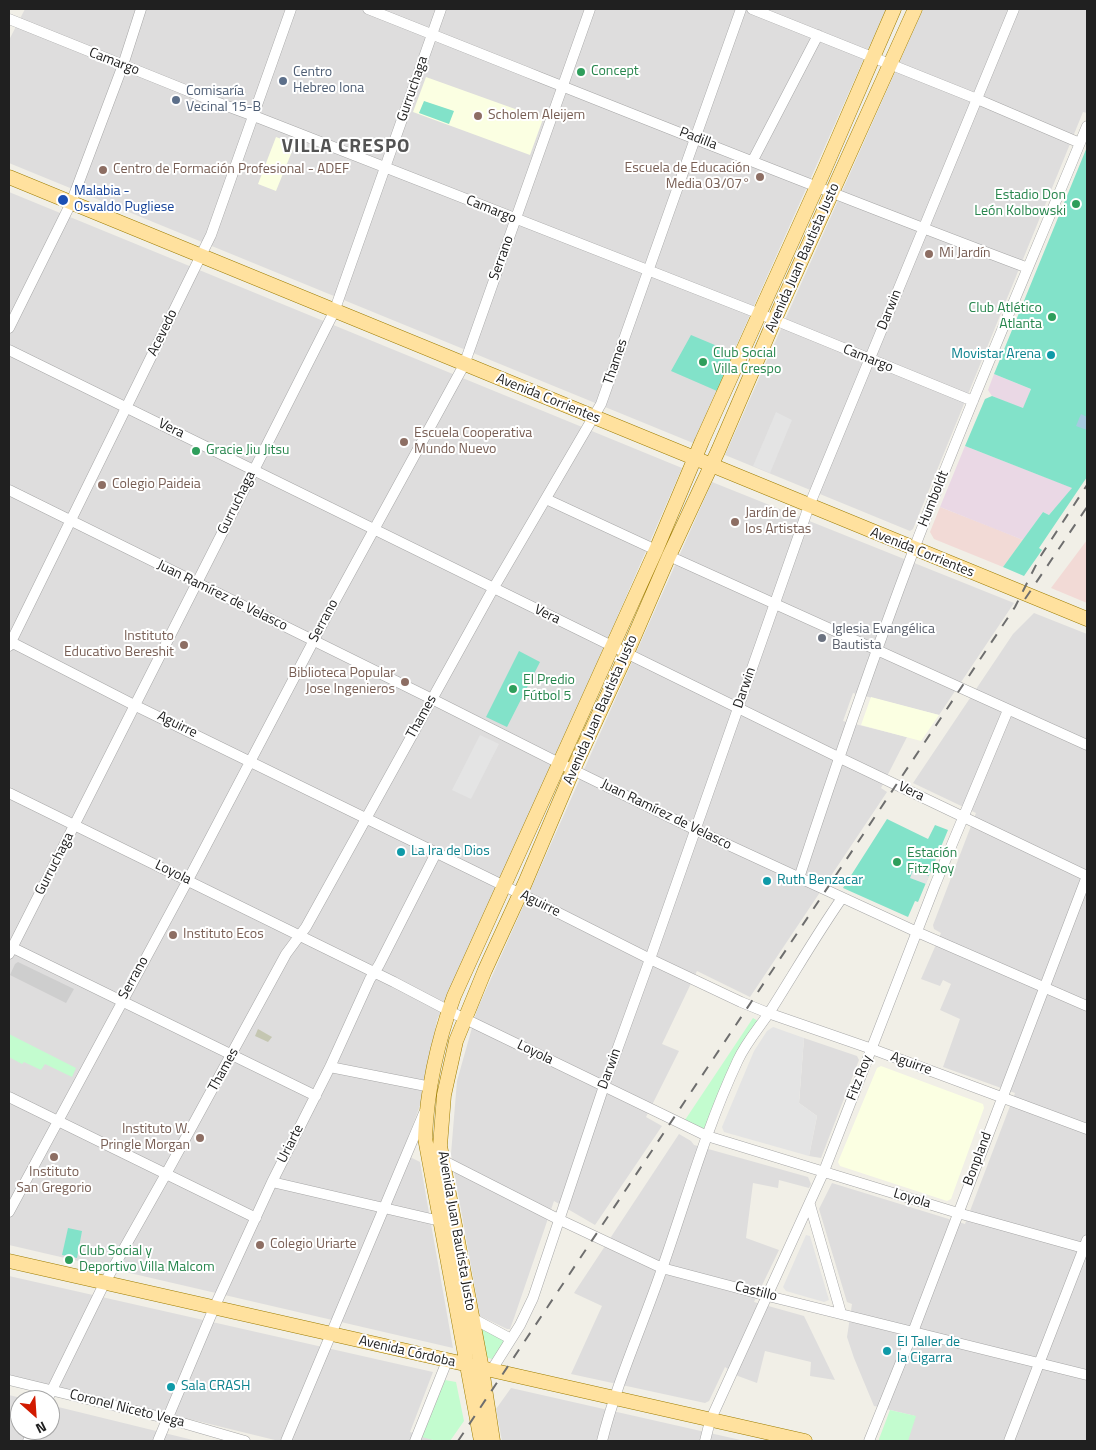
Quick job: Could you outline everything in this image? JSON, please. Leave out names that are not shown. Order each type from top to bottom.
[{"type":"main road","name":"Avenida Juan Bautista Justo","points":[[481,1441],[425,1138],[431,1087],[449,1010],[613,647],[694,459],[817,187],[894,9]]},
{"type":"main road","name":"Avenida Juan Bautista Justo","points":[[493,1441],[486,1370],[472,1318],[442,1160],[440,1132],[450,1063],[464,1018],[573,770],[915,9]]},
{"type":"main road","name":"Avenida Corrientes","points":[[9,178],[914,550],[1087,619]]},
{"type":"main road","name":"Avenida Córdoba","points":[[9,1261],[805,1441]]},
{"type":"street","points":[[9,328],[71,203],[123,65],[141,9]]},
{"type":"street","name":"Acevedo","points":[[9,643],[201,257],[254,116],[291,9]]},
{"type":"street","name":"Padilla","points":[[368,9],[562,87],[753,160],[832,194],[1028,268]]},
{"type":"street","name":"Gurruchaga","points":[[10,949],[75,825],[253,469],[334,312],[441,9]]},
{"type":"street","name":"Serrano","points":[[9,1212],[188,880],[313,641],[464,365],[590,9]]},
{"type":"street","name":"Thames","points":[[52,1390],[104,1284],[233,1054],[286,954],[299,936],[493,589],[602,404],[741,9]]},
{"type":"street","points":[[752,9],[818,34],[1080,143]]},
{"type":"street","name":"Darwin","points":[[486,1370],[511,1339],[528,1310],[604,1086],[809,506],[1014,9]]},
{"type":"street","name":"Camargo","points":[[9,19],[217,103],[760,314],[973,401]]},
{"type":"street","points":[[753,160],[818,34]]},
{"type":"street","name":"Humboldt","points":[[799,878],[838,757],[914,550],[973,401],[1087,126]]},
{"type":"street","name":"Vera","points":[[9,350],[493,589],[1087,876]]},
{"type":"street","name":"Juan Ramírez de Velasco","points":[[9,490],[432,698],[559,764],[696,830],[917,932],[1087,1006]]},
{"type":"street","points":[[546,500],[656,550]]},
{"type":"street","points":[[669,556],[1087,745]]},
{"type":"street","name":"Aguirre","points":[[9,643],[250,760],[650,959],[768,1013],[872,1049],[1087,1129]]},
{"type":"street","name":"Fitz Roy","points":[[704,1441],[710,1421],[810,1205],[917,932],[1008,710]]},
{"type":"street","name":"Loyola","points":[[9,793],[707,1136],[958,1213],[1086,1246]]},
{"type":"street","name":"Uriarte","points":[[158,1441],[169,1419],[214,1308],[272,1182],[330,1067],[370,979],[375,973],[436,853]]},
{"type":"street","name":"Bonpland","points":[[869,1441],[913,1332],[1087,876]]},
{"type":"street","points":[[602,1441],[615,1398],[707,1136],[738,1059],[809,946],[842,898]]},
{"type":"street","points":[[10,949],[122,1000],[316,1096]]},
{"type":"street","points":[[330,1067],[431,1087]]},
{"type":"street","points":[[9,1097],[256,1218]]},
{"type":"street","points":[[286,1441],[429,1102]]},
{"type":"street","name":"Castillo","points":[[442,1160],[558,1219],[662,1268],[768,1296],[1087,1374]]},
{"type":"street","points":[[272,1182],[440,1221]]},
{"type":"street","points":[[810,1205],[841,1313]]},
{"type":"street","points":[[1009,1441],[1086,1246]]},
{"type":"street","points":[[472,1318],[511,1339]]},
{"type":"street","points":[[415,1441],[447,1361]]},
{"type":"street","name":"Coronel Niceto Vega","points":[[9,1380],[52,1390]]},
{"type":"street","name":"Coronel Niceto Vega","points":[[60,1392],[169,1419],[245,1441]]},
{"type":"shaded area","points":[[25,9],[886,9],[693,443],[9,163],[9,40]]},
{"type":"shaded area","points":[[923,9],[1087,9],[1087,113],[1083,112],[913,529],[910,531],[725,455]]},
{"type":"shaded area","name":"Scholem Aleijem","points":[[426,77],[543,119],[530,155],[413,112]]},
{"type":"shaded area","points":[[276,137],[295,144],[276,191],[258,184]]},
{"type":"shaded area","points":[[9,192],[682,468],[437,1020],[421,1103],[402,1153],[420,1162],[453,1348],[9,1245]]},
{"type":"shaded area","points":[[994,374],[1031,389],[1023,409],[992,396],[988,390]]},
{"type":"shaded area","points":[[776,412],[792,420],[770,473],[753,466]]},
{"type":"shaded area","points":[[965,446],[1073,488],[1049,515],[1043,512],[1023,540],[940,507]]},
{"type":"shaded area","points":[[712,482],[1014,603],[939,715],[853,693],[843,721],[907,737],[881,788],[887,792],[750,997],[697,971],[662,1044],[679,1051],[646,1117],[662,1126],[595,1225],[554,1201],[510,1329],[507,1329],[480,1316],[451,1154],[457,1081],[477,1010]]},
{"type":"shaded area","points":[[940,507],[1023,540],[1003,567],[934,539],[930,532]]},
{"type":"shaded area","points":[[1087,540],[1087,603],[1051,588]]},
{"type":"shaded area","points":[[1034,613],[1087,634],[1087,1441],[907,1441],[915,1416],[874,1406],[854,1358],[847,1337],[852,1304],[847,1302],[819,1209],[832,1183],[965,1224],[1015,1093],[943,1067],[960,1019],[940,1010],[951,984],[943,980],[940,986],[921,979],[941,933],[934,929],[933,925],[976,813],[913,783],[1013,634]]},
{"type":"shaded area","points":[[871,697],[939,715],[921,741],[861,725]]},
{"type":"shaded area","points":[[480,735],[499,744],[471,799],[452,790]]},
{"type":"shaded area","points":[[913,870],[929,876],[926,884],[910,878]]},
{"type":"shaded area","points":[[18,962],[74,989],[66,1003],[10,975],[15,964]]},
{"type":"shaded area","points":[[773,1027],[804,1038],[799,1103],[817,1116],[809,1156],[724,1132],[722,1127],[754,1051],[767,1031]]},
{"type":"shaded area","points":[[258,1029],[272,1037],[268,1042],[255,1036]]},
{"type":"shaded area","points":[[804,1038],[857,1056],[859,1060],[821,1158],[809,1156],[817,1116],[799,1103]]},
{"type":"shaded area","points":[[881,1066],[983,1104],[984,1108],[951,1199],[947,1201],[840,1166],[838,1162],[877,1068]]},
{"type":"shaded area","points":[[679,1134],[694,1145],[808,1177],[811,1184],[809,1188],[779,1180],[778,1188],[753,1183],[746,1238],[779,1250],[754,1302],[804,1316],[835,1380],[810,1376],[811,1362],[765,1351],[757,1383],[738,1376],[725,1367],[709,1401],[705,1403],[571,1374],[602,1306],[574,1293]]},
{"type":"shaded area","points":[[806,1235],[810,1236],[829,1300],[824,1302],[786,1291],[783,1287]]},
{"type":"shaded area","points":[[9,1276],[433,1372],[410,1432],[437,1441],[279,1441],[9,1375]]},
{"type":"shaded area","points":[[511,1388],[745,1441],[502,1441],[496,1409]]},
{"type":"shaded area","points":[[9,1395],[10,1440],[60,1440],[60,1407],[197,1441],[9,1441]]},
{"type":"green space","points":[[424,101],[454,111],[449,124],[419,113]]},
{"type":"green space","name":"Club Atlético Atlanta","points":[[1087,147],[1087,477],[1039,548],[1042,550],[1024,576],[1003,567],[1043,512],[1049,515],[1072,488],[965,446],[985,399],[992,396],[1023,408],[1031,389],[994,374]]},
{"type":"green space","name":"Club Social Villa Crespo","points":[[691,335],[734,353],[717,391],[671,371]]},
{"type":"green space","name":"El Predio Fútbol 5","points":[[519,651],[540,662],[507,727],[486,717]]},
{"type":"green space","name":"Estación Fitz Roy","points":[[887,819],[928,839],[935,825],[948,830],[918,902],[915,901],[908,917],[843,888]]},
{"type":"green space","points":[[753,1018],[758,1021],[704,1129],[685,1120]]},
{"type":"green space","points":[[9,1034],[76,1068],[72,1077],[45,1064],[41,1070],[24,1062],[22,1064],[9,1057]]},
{"type":"green space","points":[[68,1228],[82,1231],[77,1258],[62,1255]]},
{"type":"green space","points":[[481,1325],[503,1339],[503,1343],[492,1359],[485,1357]]},
{"type":"green space","points":[[445,1380],[456,1382],[464,1421],[450,1441],[437,1441],[422,1437]]},
{"type":"green space","points":[[890,1410],[916,1416],[908,1441],[879,1441]]},
{"type":"water","points":[[1081,414],[1087,417],[1087,430],[1076,426]]},
{"type":"railway","points":[[458,1441],[1015,607],[1040,557],[1087,485]]},
{"type":"railway","points":[[1025,599],[1087,507]]},
{"type":"place","name":"Concept","points":[[581,72]]},
{"type":"place","name":"Centro Hebreo Iona","points":[[283,81]]},
{"type":"place","name":"Comisaría Vecinal 15-B","points":[[176,100]]},
{"type":"place","name":"Scholem Aleijem","points":[[478,116]]},
{"type":"place","name":"Centro de Formación Profesional - ADEF","points":[[103,170]]},
{"type":"place","name":"Escuela de Educación Media 03/07°","points":[[760,177]]},
{"type":"place","name":"Malabia - Osvaldo Pugliese","points":[[63,200]]},
{"type":"place","name":"Estadio Don León Kolbowski","points":[[1076,204]]},
{"type":"place","name":"Mi Jardín","points":[[929,254]]},
{"type":"place","name":"Club Atlético Atlanta","points":[[1052,317]]},
{"type":"place","name":"Movistar Arena","points":[[1051,355]]},
{"type":"place","name":"Club Social Villa Crespo","points":[[703,362]]},
{"type":"place","name":"Escuela Cooperativa Mundo Nuevo","points":[[404,442]]},
{"type":"place","name":"Gracie Jiu Jitsu","points":[[196,451]]},
{"type":"place","name":"Colegio Paideia","points":[[102,485]]},
{"type":"place","name":"Jardín de los Artistas","points":[[735,522]]},
{"type":"place","name":"Iglesia Evangélica Bautista","points":[[822,638]]},
{"type":"place","name":"Instituto Educativo Bereshit","points":[[184,645]]},
{"type":"place","name":"Biblioteca Popular Jose Ingenieros","points":[[405,682]]},
{"type":"place","name":"El Predio Fútbol 5","points":[[513,689]]},
{"type":"place","name":"La Ira de Dios","points":[[401,852]]},
{"type":"place","name":"Estación Fitz Roy","points":[[897,862]]},
{"type":"place","name":"Ruth Benzacar","points":[[767,881]]},
{"type":"place","name":"Instituto Ecos","points":[[173,935]]},
{"type":"place","name":"Instituto W. Pringle Morgan","points":[[200,1138]]},
{"type":"place","name":"Instituto San Gregorio","points":[[54,1157]]},
{"type":"place","name":"Colegio Uriarte","points":[[260,1245]]},
{"type":"place","name":"Club Social y Deportivo Villa Malcom","points":[[69,1260]]},
{"type":"place","name":"El Taller de la Cigarra","points":[[887,1351]]},
{"type":"place","name":"Sala CRASH","points":[[171,1387]]},
{"type":"district","name":"VILLA CRESPO","points":[[346,147]]}]
